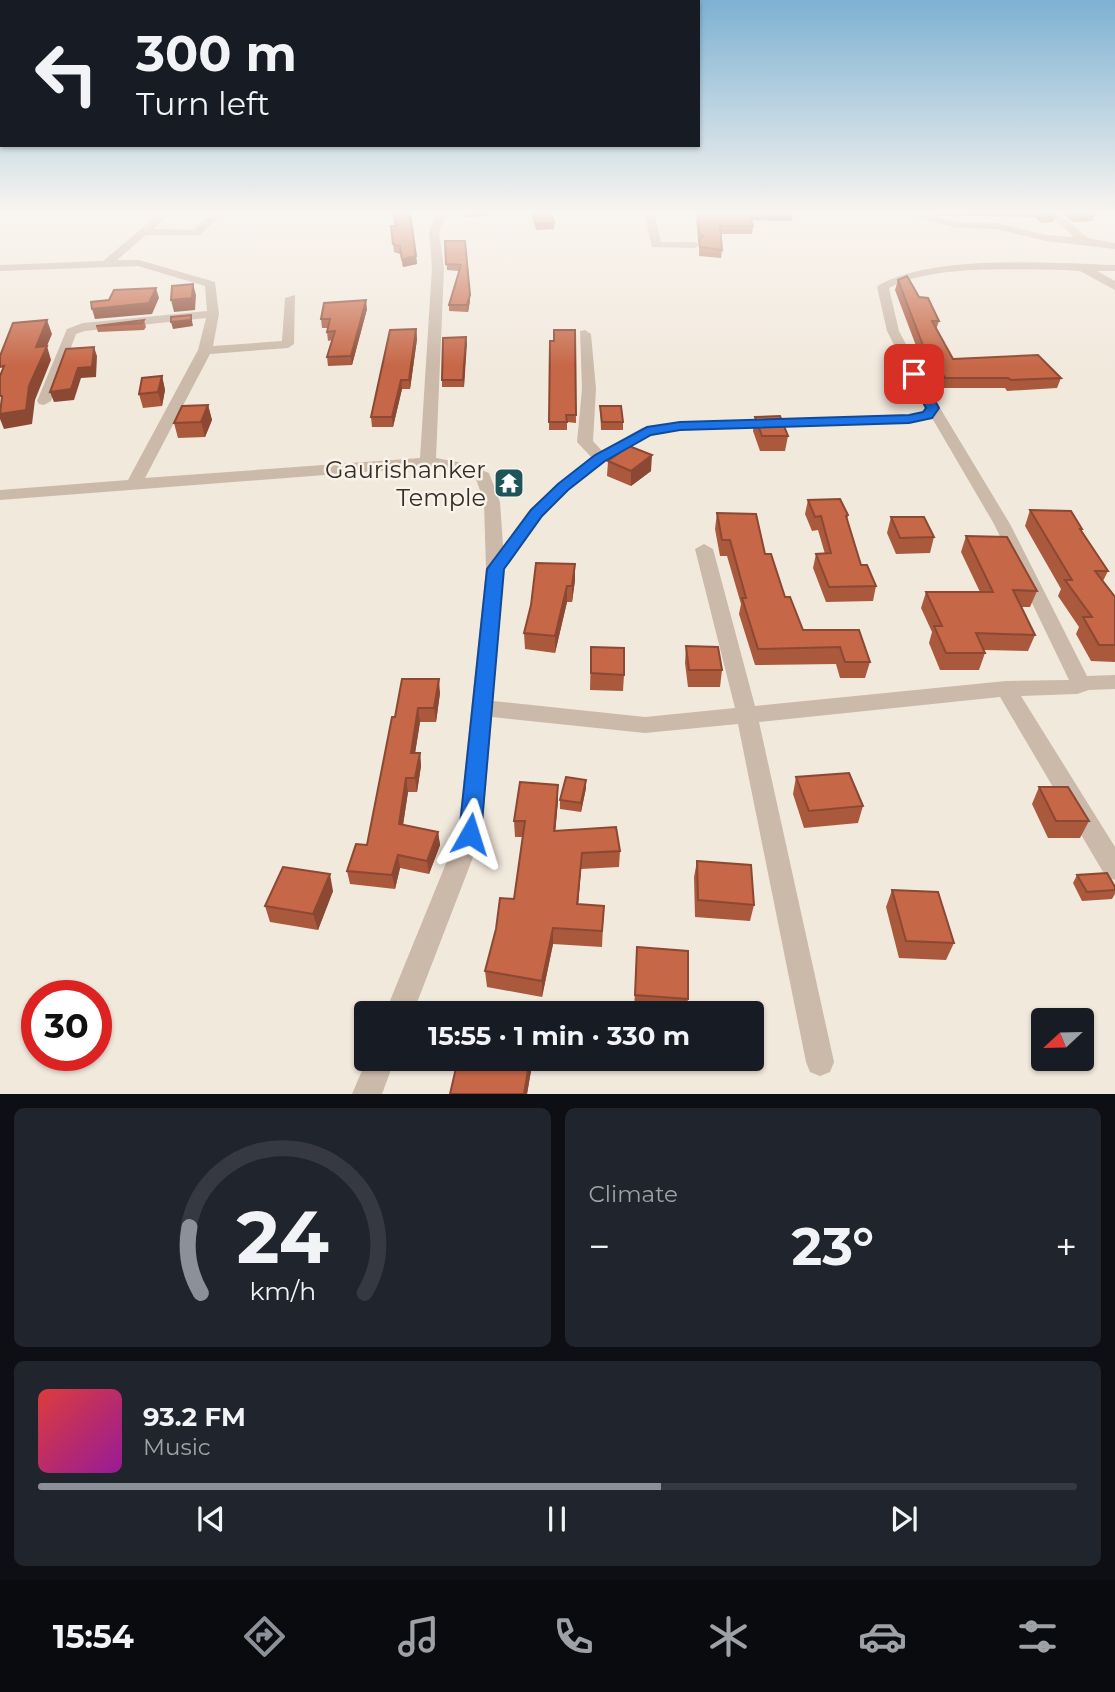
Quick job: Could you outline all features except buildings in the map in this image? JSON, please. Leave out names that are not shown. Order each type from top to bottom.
[{"type":"street","points":[[0,268],[84,264]]},
{"type":"street","points":[[134,484],[205,350],[213,314],[211,284],[143,264]]},
{"type":"street","points":[[428,463],[438,264]]},
{"type":"street","points":[[1081,684],[1002,524],[933,408],[892,331],[883,287],[888,281],[917,275],[1006,267],[1115,267]]},
{"type":"street","points":[[1082,267],[1115,286]]},
{"type":"street","points":[[205,350],[288,344],[290,298]]},
{"type":"street","points":[[44,401],[71,332],[83,327],[213,314]]},
{"type":"street","points":[[585,334],[589,389],[585,442],[600,458]]},
{"type":"street","points":[[495,569],[536,513],[563,487],[600,458],[647,431],[680,426],[909,419],[927,415],[933,408]]},
{"type":"street","points":[[0,495],[428,463],[457,466],[483,476],[492,502],[495,569],[470,834],[404,1001]]},
{"type":"street","points":[[704,549],[747,714],[820,1062]]},
{"type":"street","points":[[482,708],[645,725],[1006,689],[1077,687],[1081,684],[1115,682]]},
{"type":"street","points":[[1006,689],[1115,869]]},
{"type":"street","points":[[367,1094],[376,1071]]},
{"type":"place","name":"Gaurishanker Temple","points":[[509,483]]},
{"type":"route","points":[[470,834],[495,569],[536,513],[563,487],[600,458],[647,431],[680,426],[909,419],[927,415],[933,408],[914,374]]}]
